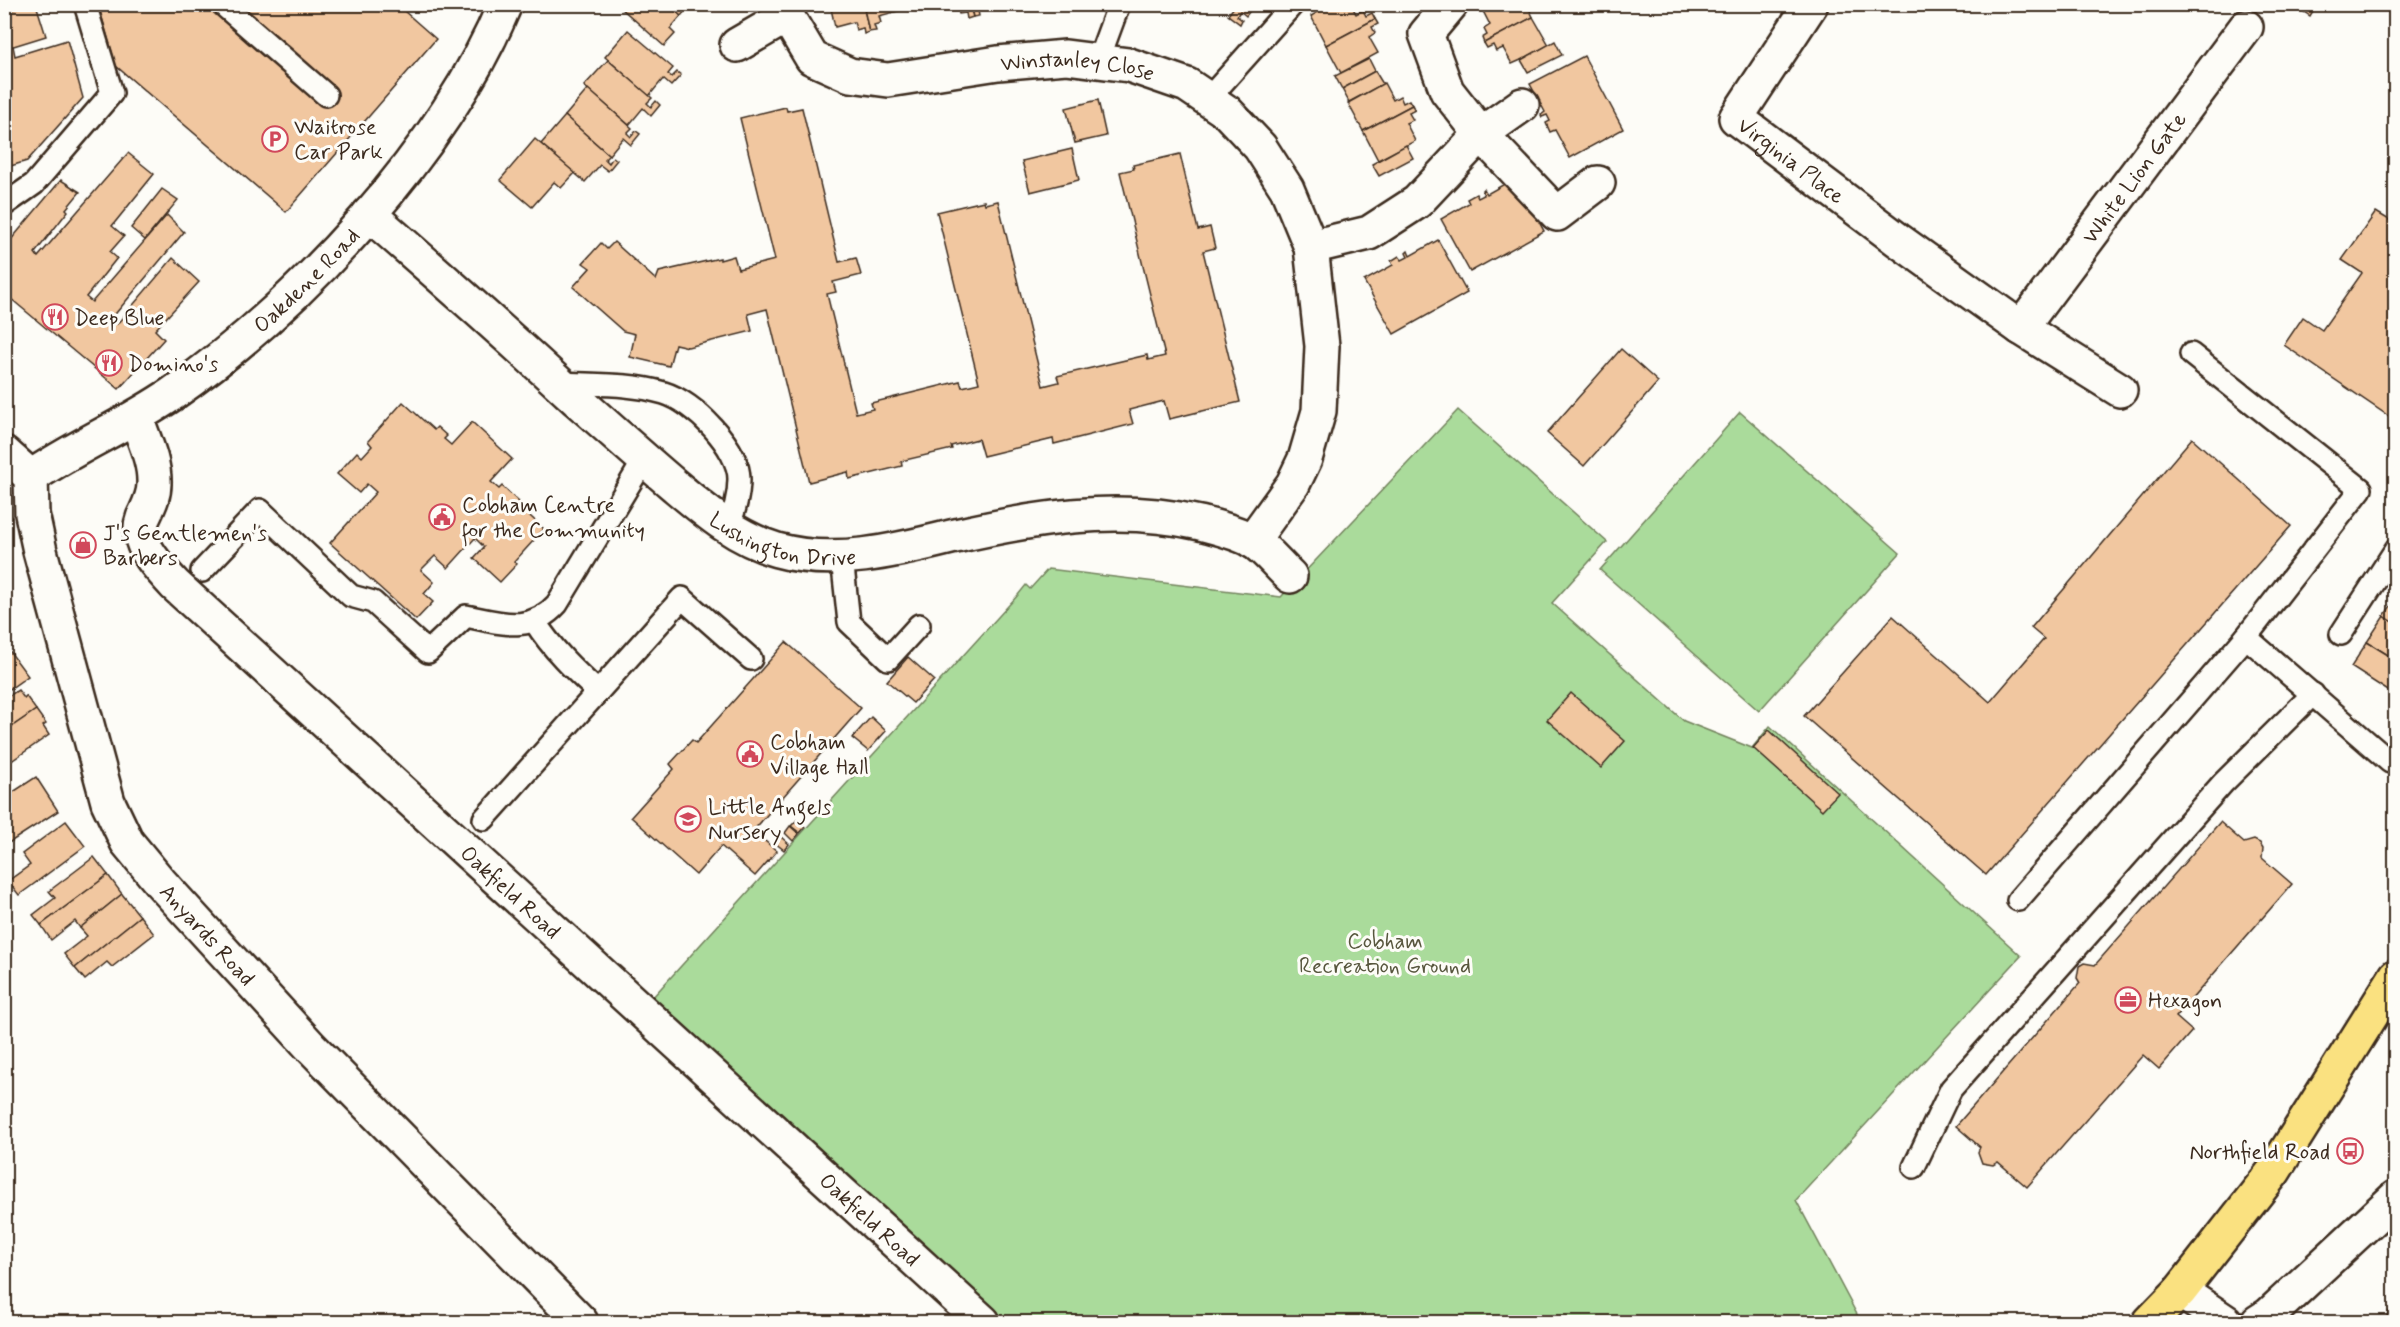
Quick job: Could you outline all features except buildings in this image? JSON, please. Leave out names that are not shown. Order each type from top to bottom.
[{"type":"main road","points":[[2150,1323],[2180,1291],[2274,1171],[2396,976]]},
{"type":"street","name":"Oakdene Road","points":[[31,477],[60,457],[136,417],[197,376],[269,317],[369,214],[439,124],[468,77],[505,4]]},
{"type":"street","points":[[1450,4],[1426,34],[1447,91],[1481,134],[1557,214],[1598,183]]},
{"type":"street","name":"Virginia Place","points":[[1811,4],[1736,118],[1898,240],[2021,328]]},
{"type":"street","name":"Winstanley Close","points":[[737,45],[786,10],[812,58],[850,75],[888,80],[998,63],[1066,57],[1129,65],[1187,85],[1227,112],[1260,147],[1287,189],[1311,247],[1322,346],[1319,411],[1305,459],[1293,484],[1252,541]]},
{"type":"street","name":"White Lion Gate","points":[[2021,328],[2246,27]]},
{"type":"street","points":[[1311,247],[1370,233],[1417,202],[1481,134],[1522,105]]},
{"type":"street","name":"Lushington Drive","points":[[369,214],[644,460],[717,521],[745,538],[777,550],[811,557],[842,558],[914,546],[996,527],[1100,514],[1144,513],[1215,526],[1252,541],[1290,576]]},
{"type":"street","points":[[2021,328],[2120,390]]},
{"type":"street","name":"Oakfield Road","points":[[136,417],[150,457],[154,483],[151,503],[142,520],[140,532],[151,557],[175,585],[983,1323]]},
{"type":"street","points":[[4,453],[31,477]]},
{"type":"street","name":"Anyards Road","points":[[31,477],[32,514],[40,550],[108,802],[127,842],[160,882],[310,1046],[581,1323]]},
{"type":"street","points":[[2258,1323],[2396,1197]]},
{"type":"street","points":[[2180,1291],[2226,1323]]},
{"type":"lane","points":[[4,205],[34,184],[112,93],[85,4]]},
{"type":"lane","points":[[222,4],[326,95]]},
{"type":"lane","points":[[1098,61],[1119,4]]},
{"type":"lane","points":[[1208,99],[1293,4]]},
{"type":"lane","points":[[2018,900],[2246,637],[2361,489],[2191,354]]},
{"type":"lane","points":[[560,384],[622,386],[667,394],[706,419],[731,452],[739,477],[737,503],[728,528]]},
{"type":"lane","points":[[202,571],[260,510],[351,596],[373,602],[428,652],[466,616],[514,625],[535,621],[548,614],[557,604],[644,460]]},
{"type":"lane","points":[[2341,634],[2396,549]]},
{"type":"lane","points":[[842,558],[849,621],[888,659],[919,625]]},
{"type":"lane","points":[[484,819],[682,598],[751,659]]},
{"type":"lane","points":[[535,621],[549,644],[564,661],[598,692]]},
{"type":"lane","points":[[2246,637],[2390,762],[2396,763]]},
{"type":"lane","points":[[1914,1167],[1951,1089],[2223,783],[2313,694]]},
{"type":"green space","name":"Cobham Recreation Ground","points":[[1458,410],[1607,542],[1552,603],[1684,721],[1752,748],[1770,726],[2021,956],[1796,1200],[1861,1322],[1005,1322],[652,998],[1026,585],[1030,589],[1048,569],[1281,597]]},
{"type":"green space","points":[[1740,412],[1900,553],[1759,711],[1600,570]]},
{"type":"place","name":"Waitrose Car Park","points":[[275,139]]},
{"type":"place","name":"Deep Blue","points":[[55,317]]},
{"type":"place","name":"Domino's","points":[[109,363]]},
{"type":"place","name":"Cobham Centre for the Community","points":[[442,517]]},
{"type":"place","name":"J's Gentlemen's Barbers","points":[[83,545]]},
{"type":"place","name":"Cobham Village Hall","points":[[750,754]]},
{"type":"place","name":"Little Angels Nursery","points":[[688,819]]},
{"type":"place","name":"Hexagon","points":[[2128,1000]]},
{"type":"place","name":"Northfield Road","points":[[2350,1151]]}]
